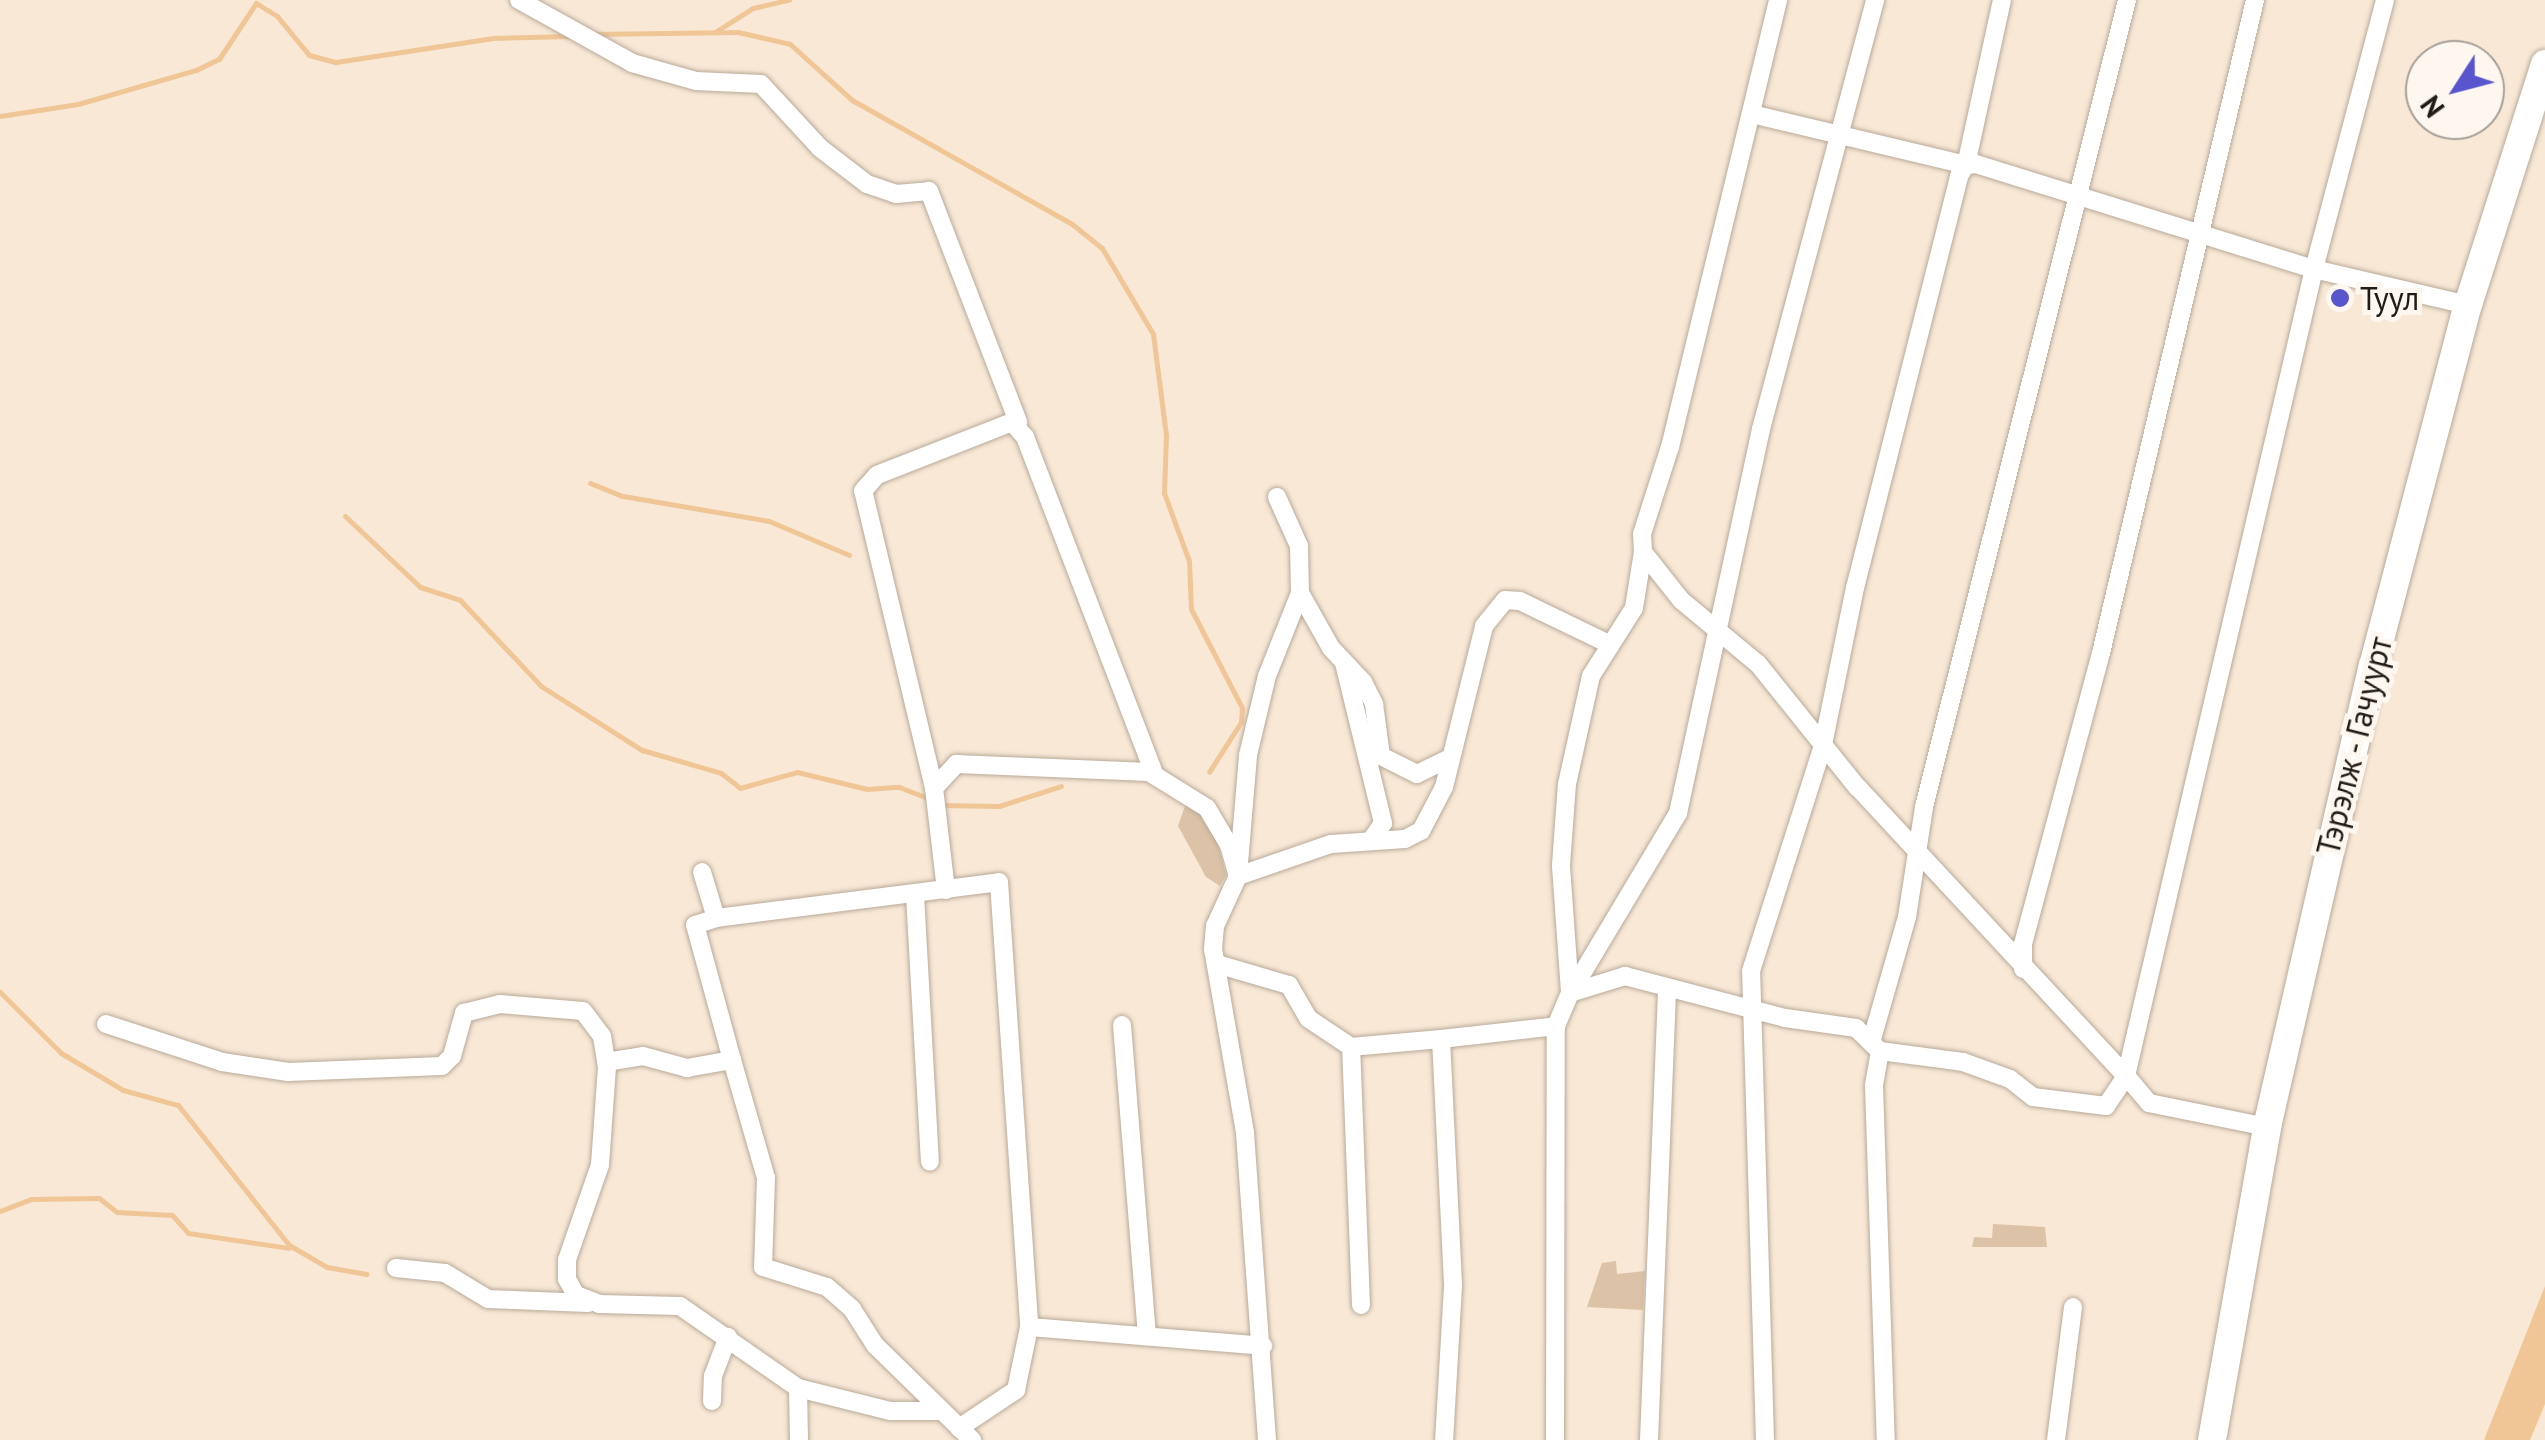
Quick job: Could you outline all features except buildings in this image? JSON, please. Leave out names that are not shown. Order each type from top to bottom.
[{"type":"main road","name":"Тэрэлж - Гачуурт","points":[[2212,1440],[2267,1127],[2364,702],[2468,305],[2545,64]]},
{"type":"street","points":[[519,0],[632,63],[696,81],[760,84],[820,148],[867,184],[896,194],[929,191],[1155,775]]},
{"type":"street","points":[[1570,993],[1561,865],[1566,784],[1590,676],[1634,608],[1642,534],[1670,447],[1778,0]]},
{"type":"street","points":[[1555,1440],[1556,1026],[1570,993],[1678,813],[1721,633],[1720,608],[1761,429],[1875,0]]},
{"type":"street","points":[[1764,1440],[1752,971],[1823,745],[1893,432],[1966,165],[2002,0]]},
{"type":"street","points":[[1886,1440],[1876,1045],[1918,866],[1914,848],[2076,222],[2078,192],[2127,0]]},
{"type":"street","points":[[2023,969],[2023,944],[2102,653],[2254,0]]},
{"type":"street","points":[[1570,993],[1625,976],[1785,1018],[1826,1019],[1876,1045],[1962,1062],[2010,1079],[2034,1097],[2106,1106],[2126,1076],[2314,269],[2385,0]]},
{"type":"street","points":[[1752,114],[2078,192],[2314,269],[2468,305]]},
{"type":"street","points":[[946,890],[934,788],[863,491],[876,475],[1018,422]]},
{"type":"street","points":[[1267,1440],[1264,1346],[1245,1133],[1217,964],[1215,926],[1238,870],[1248,755],[1267,676],[1300,593],[1300,546],[1276,497]]},
{"type":"street","points":[[1643,552],[1681,600],[1758,664],[1914,848],[2149,1103],[2267,1127]]},
{"type":"street","points":[[1300,593],[1374,704],[1381,756],[1391,766],[1432,773],[1450,758]]},
{"type":"street","points":[[1238,870],[1332,844],[1405,839],[1420,832],[1444,787],[1484,626],[1505,600],[1520,601],[1609,644]]},
{"type":"street","points":[[1344,663],[1382,823],[1371,840]]},
{"type":"street","points":[[934,788],[956,764],[1116,767],[1155,775],[1207,808],[1238,870]]},
{"type":"street","points":[[702,872],[716,918]]},
{"type":"street","points":[[999,882],[1029,1327],[1016,1390],[965,1434],[827,1287],[762,1267],[766,1178],[694,925],[716,918],[915,895],[999,882]]},
{"type":"street","points":[[915,895],[930,1162]]},
{"type":"street","points":[[1217,964],[1289,985],[1309,1019],[1351,1048],[1556,1026]]},
{"type":"street","points":[[1649,1440],[1668,990]]},
{"type":"street","points":[[106,1024],[222,1062],[288,1072],[442,1066],[452,1056],[464,1013],[500,1004],[583,1011],[602,1036],[606,1062],[600,1165],[567,1260],[567,1279],[576,1294],[599,1304]]},
{"type":"street","points":[[1122,1025],[1147,1336]]},
{"type":"street","points":[[1442,1039],[1453,1286],[1444,1440]]},
{"type":"street","points":[[1351,1048],[1361,1304]]},
{"type":"street","points":[[606,1062],[643,1056],[687,1068],[732,1060]]},
{"type":"street","points":[[396,1268],[446,1273],[488,1299],[522,1306],[680,1306],[798,1388],[890,1411],[942,1412]]},
{"type":"street","points":[[2056,1440],[2073,1306]]},
{"type":"street","points":[[1029,1327],[1264,1346]]},
{"type":"street","points":[[712,1400],[713,1376],[728,1337]]},
{"type":"street","points":[[798,1388],[800,1440]]},
{"type":"shaded area","points":[[1186,803],[1205,817],[1218,844],[1226,875],[1220,886],[1206,877],[1178,826]]},
{"type":"shaded area","points":[[1993,1224],[2045,1227],[2047,1247],[1972,1247],[1974,1237],[1992,1238]]},
{"type":"shaded area","points":[[1616,1261],[1617,1274],[1645,1271],[1643,1310],[1587,1307],[1602,1263]]},
{"type":"shaded area","points":[[2545,1286],[2545,1404],[2530,1440],[2484,1440]]},
{"type":"waterway","points":[[715,32],[753,8],[789,0]]},
{"type":"waterway","points":[[0,116],[78,104],[196,70],[219,59],[256,3],[277,16],[309,55],[336,62],[493,38],[571,36]]},
{"type":"waterway","points":[[592,34],[738,32],[790,44],[852,100],[1072,224],[1102,248],[1153,334],[1166,435],[1164,493],[1189,561],[1191,609],[1242,708],[1241,722],[1209,772]]},
{"type":"waterway","points":[[590,483],[623,496],[769,521],[849,555]]},
{"type":"waterway","points":[[345,516],[420,587],[460,600],[541,686],[642,750],[721,773],[740,788],[797,772],[867,789],[899,787],[930,799]]},
{"type":"waterway","points":[[939,805],[999,806],[1061,786]]},
{"type":"waterway","points":[[0,992],[61,1053],[123,1090],[178,1105],[289,1245],[327,1267],[366,1274]]},
{"type":"waterway","points":[[0,1211],[31,1199],[99,1198],[117,1212],[172,1215],[188,1233],[289,1248]]},
{"type":"place","name":"Туул","points":[[2340,298]]}]
